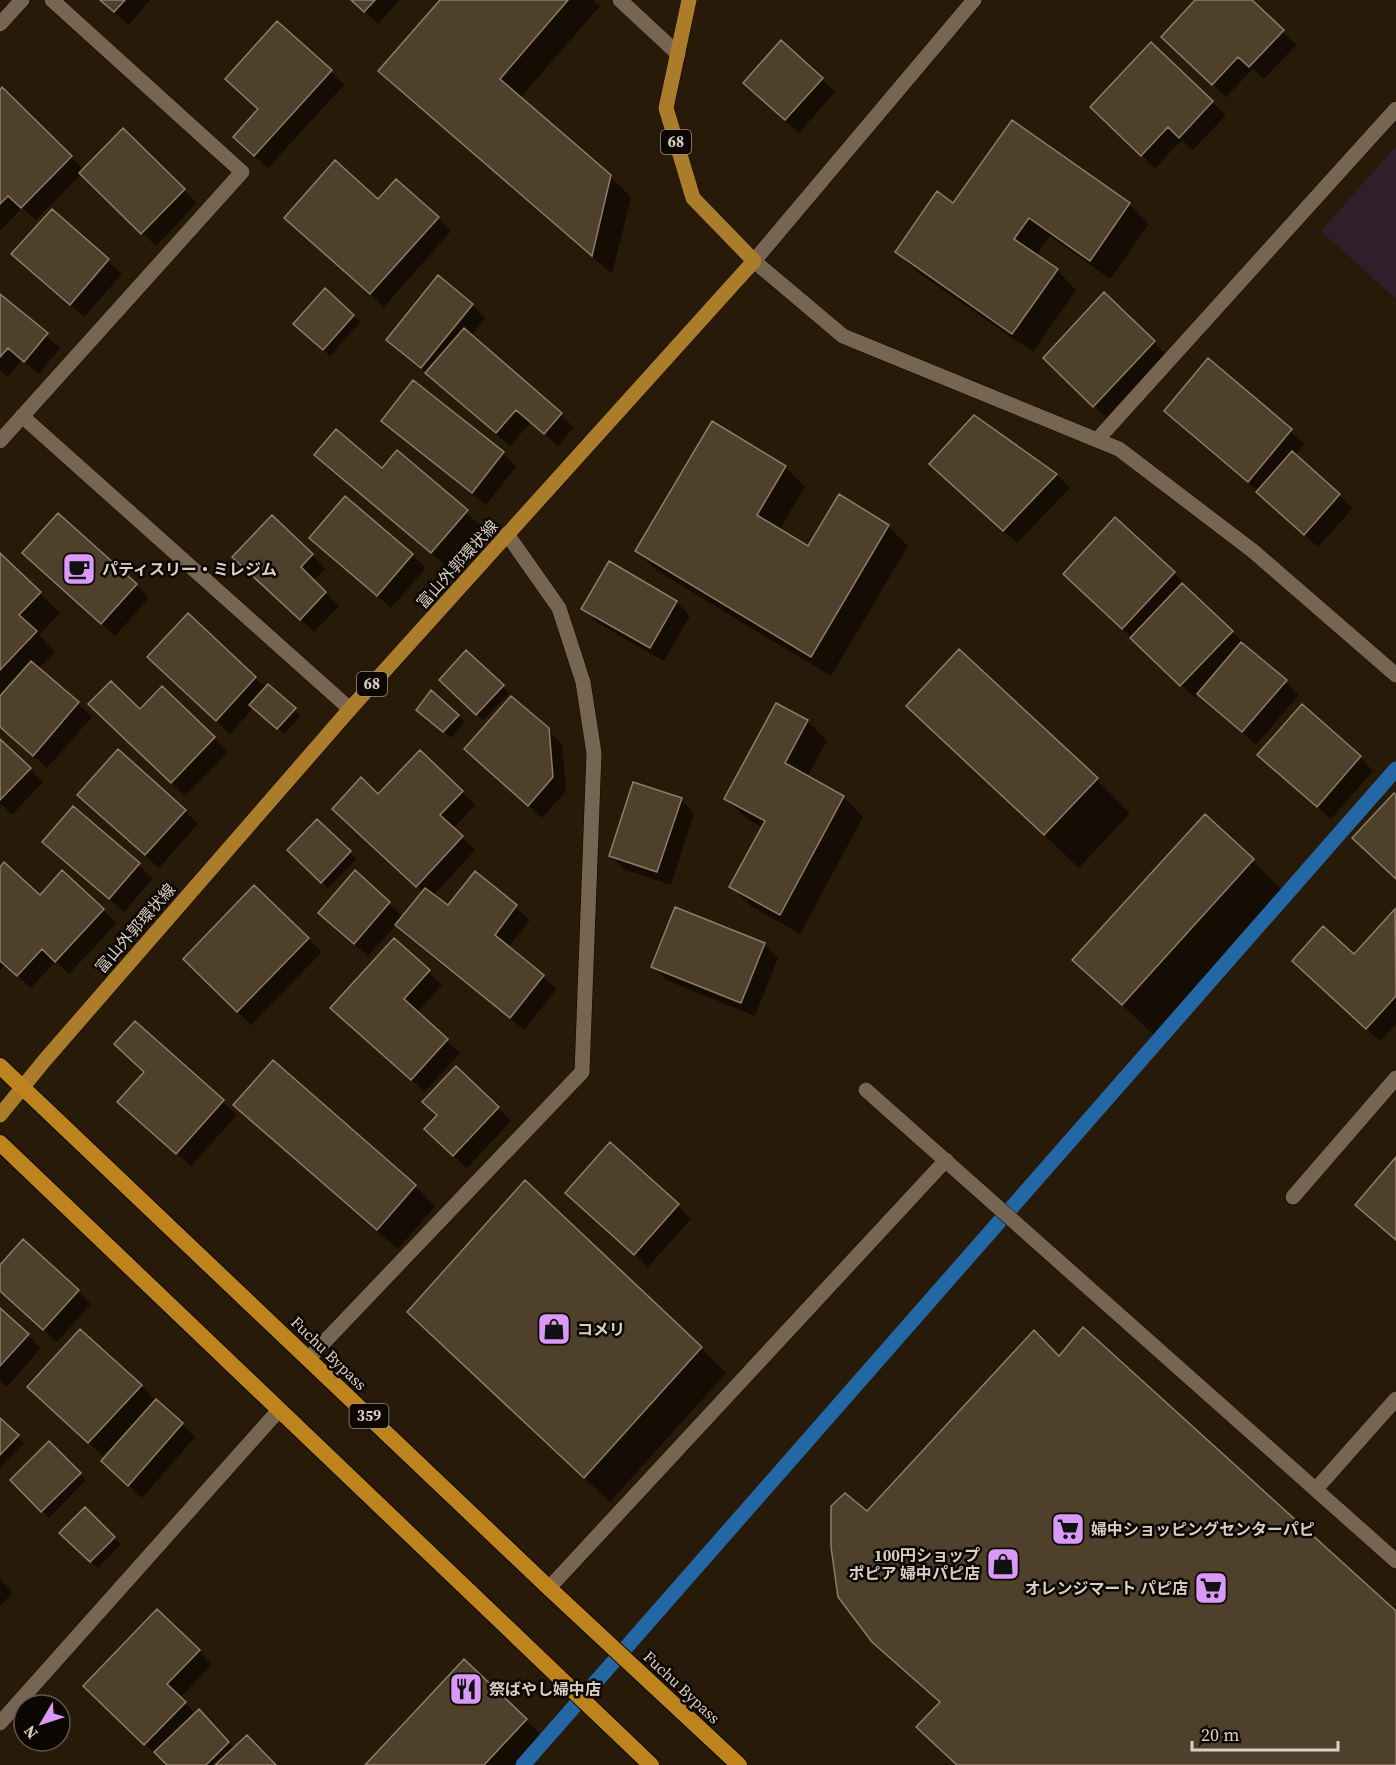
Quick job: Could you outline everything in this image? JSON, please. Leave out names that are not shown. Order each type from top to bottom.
[{"type":"highway","name":"Fuchu Bypass","points":[[0,1066],[549,1588],[739,1765]]},
{"type":"highway","points":[[0,1143],[651,1765]]},
{"type":"main road","name":"68","points":[[689,0],[666,108],[693,198],[754,261]]},
{"type":"main road","name":"富山外郭環状線","points":[[0,1115],[44,1061],[350,709],[754,261]]},
{"type":"street","points":[[0,24],[22,0]]},
{"type":"street","points":[[0,441],[242,172],[52,0]]},
{"type":"street","points":[[620,0],[678,54]]},
{"type":"street","points":[[974,0],[754,261],[843,336],[1119,449],[1253,551],[1396,675]]},
{"type":"street","points":[[1097,440],[1396,109]]},
{"type":"street","points":[[22,416],[350,709]]},
{"type":"street","points":[[309,1358],[582,1072],[594,753],[584,682],[559,608],[507,534]]},
{"type":"street","points":[[1293,1197],[1396,1078]]},
{"type":"street","points":[[866,1090],[1396,1561]]},
{"type":"street","points":[[549,1588],[946,1160]]},
{"type":"street","points":[[1316,1489],[1396,1399]]},
{"type":"street","points":[[0,1723],[279,1410]]},
{"type":"shaded area","points":[[1396,146],[1396,299],[1321,231]]},
{"type":"building","points":[[100,0],[125,0],[114,12]]},
{"type":"building","points":[[351,0],[375,0],[364,12]]},
{"type":"building","points":[[440,0],[568,0],[500,79],[611,175],[592,256],[378,71]]},
{"type":"building","points":[[1195,0],[1252,0],[1284,30],[1249,67],[1238,57],[1212,85],[1161,37]]},
{"type":"building","points":[[277,21],[332,70],[254,156],[233,137],[258,109],[225,79]]},
{"type":"building","points":[[781,40],[823,78],[785,120],[743,83]]},
{"type":"building","points":[[1151,42],[1213,101],[1179,138],[1168,127],[1141,156],[1090,107]]},
{"type":"building","points":[[2,87],[72,156],[21,208],[8,196],[0,204],[0,90]]},
{"type":"building","points":[[1012,120],[1130,203],[1090,261],[1029,218],[1014,239],[1058,269],[1012,334],[895,252],[937,191],[953,203]]},
{"type":"building","points":[[123,128],[185,189],[141,234],[79,173]]},
{"type":"building","points":[[335,160],[378,199],[396,179],[439,217],[370,294],[284,218]]},
{"type":"building","points":[[52,209],[109,259],[70,305],[11,254]]},
{"type":"building","points":[[438,275],[473,304],[421,368],[386,340]]},
{"type":"building","points":[[325,288],[354,315],[323,350],[293,324]]},
{"type":"building","points":[[1104,292],[1155,341],[1093,407],[1043,358]]},
{"type":"building","points":[[0,294],[48,333],[24,362],[8,348],[0,357]]},
{"type":"building","points":[[464,328],[562,413],[544,434],[516,410],[496,433],[425,373]]},
{"type":"building","points":[[1208,358],[1292,429],[1248,482],[1164,411]]},
{"type":"building","points":[[413,380],[504,452],[472,493],[381,421]]},
{"type":"building","points":[[974,415],[1057,474],[1003,531],[929,464]]},
{"type":"building","points":[[712,421],[786,466],[757,515],[808,546],[839,494],[889,525],[811,657],[635,551]]},
{"type":"building","points":[[336,429],[382,468],[397,450],[468,510],[431,553],[314,455]]},
{"type":"building","points":[[1292,451],[1340,494],[1304,535],[1256,492]]},
{"type":"building","points":[[345,496],[413,554],[377,596],[309,538]]},
{"type":"building","name":"パティスリー・ミレジム","points":[[58,513],[137,584],[101,624],[22,553]]},
{"type":"building","points":[[272,515],[313,554],[301,567],[326,592],[300,620],[232,557]]},
{"type":"building","points":[[1115,517],[1175,572],[1122,629],[1063,574]]},
{"type":"building","points":[[0,553],[41,592],[19,615],[37,631],[0,670]]},
{"type":"building","points":[[609,561],[677,601],[650,648],[581,609]]},
{"type":"building","points":[[1182,583],[1233,631],[1180,686],[1130,638]]},
{"type":"building","points":[[188,613],[256,677],[216,721],[147,657]]},
{"type":"building","points":[[1241,642],[1287,680],[1242,732],[1197,694]]},
{"type":"building","points":[[959,649],[1098,778],[1044,835],[906,706]]},
{"type":"building","points":[[466,650],[504,685],[476,715],[439,680]]},
{"type":"building","points":[[31,661],[79,702],[33,756],[0,727],[0,696]]},
{"type":"building","points":[[111,681],[140,709],[162,686],[215,737],[171,783],[88,704]]},
{"type":"building","points":[[268,684],[296,708],[277,729],[249,705]]},
{"type":"building","points":[[431,690],[459,715],[443,732],[416,710]]},
{"type":"building","points":[[511,696],[549,728],[553,777],[528,806],[464,749]]},
{"type":"building","points":[[776,703],[808,720],[785,763],[844,796],[780,915],[729,887],[765,821],[724,799]]},
{"type":"building","points":[[1302,704],[1361,756],[1317,807],[1257,755]]},
{"type":"building","points":[[0,739],[31,768],[0,800]]},
{"type":"building","points":[[118,749],[186,810],[145,855],[77,795]]},
{"type":"building","points":[[420,750],[463,791],[440,815],[463,836],[416,887],[332,809],[361,777],[378,794]]},
{"type":"building","points":[[633,782],[682,798],[657,872],[609,856]]},
{"type":"building","points":[[1394,793],[1396,795],[1396,879],[1352,838]]},
{"type":"building","points":[[73,806],[140,863],[109,899],[42,842]]},
{"type":"building","points":[[1205,814],[1254,859],[1122,1005],[1072,960]]},
{"type":"building","points":[[317,819],[351,851],[321,883],[287,850]]},
{"type":"building","points":[[4,862],[40,895],[62,870],[104,909],[55,962],[42,949],[17,976],[0,961],[0,867]]},
{"type":"building","points":[[355,870],[390,902],[354,944],[318,913]]},
{"type":"building","points":[[475,871],[517,905],[495,935],[544,975],[510,1018],[395,925],[425,888],[448,905]]},
{"type":"building","points":[[254,885],[309,938],[237,1012],[183,959]]},
{"type":"building","points":[[675,907],[765,943],[741,1003],[651,967]]},
{"type":"building","points":[[1395,909],[1396,996],[1366,1029],[1292,961],[1323,926],[1354,954]]},
{"type":"building","points":[[394,938],[430,970],[404,999],[448,1039],[411,1080],[330,1008]]},
{"type":"building","points":[[135,1021],[224,1100],[176,1154],[117,1102],[144,1072],[114,1044]]},
{"type":"building","points":[[273,1060],[416,1185],[377,1230],[233,1105]]},
{"type":"building","points":[[456,1066],[499,1107],[453,1156],[424,1129],[437,1115],[422,1102]]},
{"type":"building","points":[[610,1142],[679,1204],[634,1255],[565,1193]]},
{"type":"building","points":[[1396,1157],[1396,1240],[1355,1205]]},
{"type":"building","name":"コメリ","points":[[525,1180],[702,1347],[584,1478],[407,1312]]},
{"type":"building","points":[[23,1239],[79,1290],[43,1330],[0,1291],[0,1265]]},
{"type":"building","points":[[0,1308],[29,1334],[0,1366]]},
{"type":"building","name":"婦中ショッピングセンターパピ","points":[[1083,1327],[1396,1611],[1396,1765],[957,1765],[916,1727],[940,1702],[872,1642],[838,1597],[831,1547],[831,1506],[845,1493],[867,1511],[1034,1330],[1059,1356]]},
{"type":"building","points":[[80,1329],[142,1385],[88,1443],[27,1387]]},
{"type":"building","points":[[156,1399],[183,1423],[128,1486],[101,1461]]},
{"type":"building","points":[[0,1418],[19,1435],[0,1455]]},
{"type":"building","points":[[49,1441],[81,1473],[41,1512],[10,1480]]},
{"type":"building","points":[[85,1507],[115,1537],[90,1562],[59,1533]]},
{"type":"building","points":[[157,1609],[200,1650],[167,1684],[186,1702],[144,1745],[83,1686]]},
{"type":"building","name":"祭ばやし婦中店","points":[[464,1659],[527,1719],[484,1765],[365,1765]]},
{"type":"building","points":[[199,1709],[229,1742],[206,1765],[167,1765],[154,1752]]},
{"type":"building","points":[[247,1735],[276,1765],[215,1765]]},
{"type":"waterway","points":[[523,1765],[1396,769]]},
{"type":"place","name":"パティスリー・ミレジム","points":[[79,569]]},
{"type":"place","name":"コメリ","points":[[554,1329]]},
{"type":"place","name":"婦中ショッピングセンターパピ","points":[[1068,1529]]},
{"type":"place","name":"100円ショップ ポピア 婦中パピ店","points":[[1003,1564]]},
{"type":"place","name":"オレンジマート パピ店","points":[[1211,1588]]},
{"type":"place","name":"祭ばやし婦中店","points":[[466,1689]]}]
